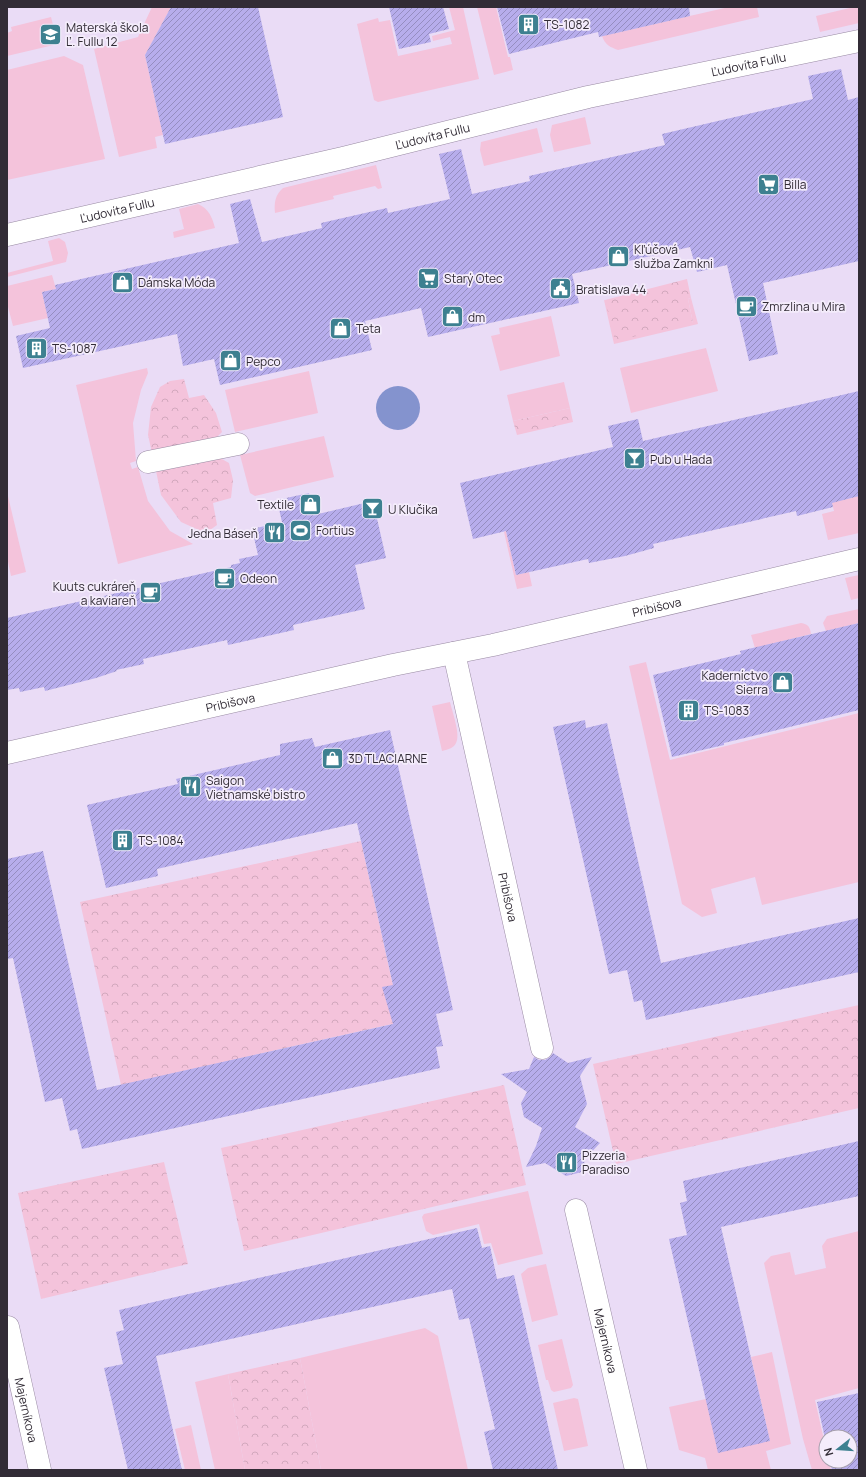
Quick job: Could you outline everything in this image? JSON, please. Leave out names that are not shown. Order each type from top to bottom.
[{"type":"street","name":"Ľudovíta Fullu","points":[[7,235],[343,158],[588,97],[859,41]]},
{"type":"street","points":[[148,462],[238,444]]},
{"type":"street","name":"Pribišova","points":[[7,753],[394,665],[493,645],[859,559]]},
{"type":"street","name":"Pribišova","points":[[454,653],[542,1048]]},
{"type":"street","name":"Majerníkova","points":[[576,1210],[636,1470]]},
{"type":"street","name":"Majerníkova","points":[[8,1327],[40,1470]]},
{"type":"green space","points":[[152,7],[171,7],[145,55],[163,135],[155,137],[157,148],[119,157],[94,49],[138,37]]},
{"type":"green space","points":[[449,7],[463,7],[479,79],[378,102],[374,100],[357,24],[378,18],[379,22],[390,20],[398,56],[452,44],[450,37],[433,41],[432,36],[455,30]]},
{"type":"green space","points":[[477,7],[496,7],[508,57],[510,57],[513,70],[494,75]]},
{"type":"green space","points":[[729,7],[757,7],[759,17],[618,50],[608,45],[602,36]]},
{"type":"green space","points":[[859,7],[859,23],[820,32],[816,16]]},
{"type":"green space","points":[[51,17],[58,44],[7,56],[7,33],[12,31],[11,27]]},
{"type":"green space","points":[[64,56],[83,65],[105,159],[7,180],[7,70]]},
{"type":"green space","points":[[585,117],[591,144],[554,152],[550,135],[552,125]]},
{"type":"green space","points":[[537,128],[543,152],[484,166],[480,150],[481,142]]},
{"type":"green space","points":[[376,165],[382,188],[378,189],[375,186],[333,196],[334,199],[275,213],[276,199],[278,193],[283,188]]},
{"type":"green space","points":[[198,204],[205,208],[210,214],[215,228],[174,238],[173,232],[184,229],[179,209]]},
{"type":"green space","points":[[59,238],[65,242],[68,253],[66,262],[7,277],[7,273],[53,261],[48,241]]},
{"type":"green space","points":[[52,275],[56,289],[42,292],[48,318],[13,326],[7,303],[7,286]]},
{"type":"green space","points":[[687,279],[691,298],[688,299],[693,323],[615,341],[605,300]]},
{"type":"green space","points":[[691,298],[698,324],[614,344],[604,300],[693,323],[688,299]]},
{"type":"green space","points":[[551,316],[560,356],[500,371],[491,336],[500,334],[499,328]]},
{"type":"green space","points":[[706,348],[718,391],[631,413],[620,368]]},
{"type":"green space","points":[[147,368],[148,373],[141,390],[133,423],[136,461],[130,463],[132,469],[138,467],[148,501],[170,531],[193,544],[118,564],[76,385]]},
{"type":"green space","points":[[309,371],[318,413],[235,432],[225,390]]},
{"type":"green space","points":[[184,379],[189,398],[204,395],[216,413],[222,432],[210,444],[152,453],[148,435],[151,407],[160,387],[170,381]]},
{"type":"green space","points":[[564,382],[570,408],[513,421],[507,395]]},
{"type":"green space","points":[[570,408],[573,422],[517,435],[513,421]]},
{"type":"green space","points":[[324,436],[334,477],[255,496],[250,493],[240,455]]},
{"type":"green space","points":[[213,454],[229,463],[233,480],[231,498],[213,503],[217,525],[210,530],[201,531],[181,522],[161,495],[156,471]]},
{"type":"green space","points":[[7,492],[26,572],[11,576],[7,557]]},
{"type":"green space","points":[[830,495],[843,500],[859,496],[859,533],[828,540],[822,514],[834,511]]},
{"type":"green space","points":[[506,531],[516,575],[529,572],[532,586],[517,589],[504,532]]},
{"type":"green space","points":[[859,575],[859,598],[851,600],[845,578]]},
{"type":"green space","points":[[859,609],[859,623],[826,631],[823,623],[827,616]]},
{"type":"green space","points":[[801,623],[808,626],[811,634],[755,648],[751,635]]},
{"type":"green space","points":[[646,662],[670,760],[859,713],[859,882],[762,905],[755,877],[711,889],[717,913],[702,917],[682,904],[629,666]]},
{"type":"green space","points":[[450,702],[457,729],[457,739],[454,746],[442,751],[432,706]]},
{"type":"green space","points":[[361,841],[401,1022],[121,1085],[80,902]]},
{"type":"green space","points":[[859,1005],[859,1108],[616,1164],[593,1064]]},
{"type":"green space","points":[[504,1085],[526,1185],[244,1251],[221,1148]]},
{"type":"green space","points":[[164,1162],[188,1264],[41,1299],[18,1193]]},
{"type":"green space","points":[[528,1191],[543,1254],[498,1265],[491,1243],[484,1244],[479,1224],[433,1235],[426,1231],[422,1217],[424,1214]]},
{"type":"green space","points":[[859,1231],[859,1388],[815,1400],[822,1429],[818,1429],[818,1469],[831,1470],[812,1470],[803,1439],[764,1263],[771,1256],[790,1252],[795,1275],[826,1268],[822,1246],[827,1239]]},
{"type":"green space","points":[[546,1264],[558,1315],[532,1322],[521,1274],[528,1268]]},
{"type":"green space","points":[[425,1328],[438,1336],[468,1470],[321,1470],[300,1358]]},
{"type":"green space","points":[[562,1339],[573,1385],[571,1388],[554,1392],[551,1390],[548,1380],[546,1380],[538,1345]]},
{"type":"green space","points":[[772,1352],[791,1444],[766,1451],[771,1470],[708,1470],[705,1458],[679,1450],[669,1407],[706,1399],[770,1441],[751,1357]]},
{"type":"green space","points":[[300,1358],[321,1470],[245,1470],[228,1374]]},
{"type":"green space","points":[[228,1374],[245,1470],[215,1470],[195,1382]]},
{"type":"green space","points":[[574,1398],[578,1399],[588,1446],[564,1451],[553,1403]]},
{"type":"green space","points":[[191,1425],[201,1470],[185,1470],[175,1429]]},
{"type":"water","points":[[398,386],[410,390],[416,396],[420,408],[416,420],[410,426],[398,430],[386,426],[380,420],[376,408],[380,396],[386,390]]},
{"type":"building","points":[[171,7],[258,7],[283,117],[165,144],[145,55]]},
{"type":"building","points":[[389,7],[443,7],[449,29],[429,34],[431,42],[399,49]]},
{"type":"building","points":[[497,7],[689,7],[690,16],[599,37],[598,32],[509,54]]},
{"type":"building","points":[[841,69],[848,100],[859,97],[859,261],[763,283],[778,354],[749,361],[727,265],[697,272],[690,247],[572,274],[579,303],[428,337],[421,308],[365,321],[372,350],[220,385],[214,359],[183,366],[177,334],[23,368],[16,336],[50,328],[42,292],[56,289],[55,285],[239,243],[230,204],[250,199],[262,242],[322,228],[321,223],[387,208],[388,213],[450,199],[439,154],[461,149],[472,194],[530,181],[529,176],[665,145],[662,134],[813,99],[808,76]]},
{"type":"building","points":[[859,391],[859,496],[832,503],[833,507],[797,516],[796,511],[653,544],[654,548],[625,556],[589,563],[588,559],[516,575],[506,531],[473,539],[460,483],[613,447],[608,426],[638,419],[643,441]]},
{"type":"building","points":[[309,493],[314,515],[373,501],[386,558],[355,565],[365,609],[293,625],[294,630],[228,645],[227,640],[143,659],[144,664],[116,670],[117,671],[96,678],[45,691],[44,687],[20,692],[19,688],[7,690],[7,618],[231,567],[231,565],[240,563],[239,559],[258,555],[252,529],[282,522],[277,500]]},
{"type":"building","points":[[859,623],[859,710],[672,757],[653,675],[741,654],[740,651]]},
{"type":"building","points":[[585,720],[586,728],[607,723],[661,963],[859,918],[859,972],[646,1020],[642,1000],[634,1002],[627,970],[609,974],[553,727]]},
{"type":"building","points":[[390,730],[453,1010],[436,1014],[443,1046],[436,1047],[440,1068],[82,1149],[77,1129],[70,1131],[62,1098],[45,1102],[13,958],[7,959],[7,859],[43,851],[97,1090],[393,1024],[382,987],[393,985],[357,823],[157,869],[158,876],[106,888],[87,805],[178,784],[176,779],[280,755],[280,744],[312,738],[315,747]]},
{"type":"building","points":[[553,1053],[568,1063],[592,1057],[580,1076],[587,1104],[575,1127],[600,1143],[584,1160],[586,1171],[566,1176],[545,1163],[526,1167],[536,1146],[542,1128],[524,1117],[521,1103],[527,1092],[501,1074],[529,1069],[534,1057],[539,1060],[545,1060]]},
{"type":"building","points":[[859,1141],[859,1196],[721,1227],[770,1441],[718,1453],[669,1239],[687,1235],[680,1203],[687,1201],[683,1181]]},
{"type":"building","points":[[477,1228],[482,1248],[490,1246],[497,1279],[514,1275],[558,1470],[493,1470],[484,1432],[495,1429],[469,1318],[459,1320],[452,1289],[156,1356],[182,1470],[128,1470],[104,1368],[123,1364],[116,1332],[124,1330],[119,1310]]},
{"type":"building","points":[[859,1393],[859,1470],[832,1470],[858,1469],[858,1429],[823,1429],[817,1402]]},
{"type":"place","name":"TS-1082","points":[[529,24]]},
{"type":"place","name":"Materská škola Ľ. Fullu 12","points":[[51,34]]},
{"type":"place","name":"Billa","points":[[768,184]]},
{"type":"place","name":"Kľúčová služba Zamkni","points":[[619,256]]},
{"type":"place","name":"Starý Otec","points":[[429,278]]},
{"type":"place","name":"Dámska Móda","points":[[123,282]]},
{"type":"place","name":"Bratislava 44","points":[[560,289]]},
{"type":"place","name":"Zmrzlina u Mira","points":[[747,306]]},
{"type":"place","name":"dm","points":[[453,317]]},
{"type":"place","name":"Teta","points":[[340,328]]},
{"type":"place","name":"TS-1087","points":[[36,348]]},
{"type":"place","name":"Pepco","points":[[230,361]]},
{"type":"place","name":"Pub u Hada","points":[[635,459]]},
{"type":"place","name":"Textile","points":[[310,504]]},
{"type":"place","name":"U Klučika","points":[[372,509]]},
{"type":"place","name":"Fortius","points":[[301,530]]},
{"type":"place","name":"Jedna Báseň","points":[[274,533]]},
{"type":"place","name":"Odeon","points":[[225,578]]},
{"type":"place","name":"Kuuts cukráreň a kaviareň","points":[[151,593]]},
{"type":"place","name":"Kaderníctvo Sierra","points":[[783,682]]},
{"type":"place","name":"TS-1083","points":[[689,710]]},
{"type":"place","name":"3D TLACIARNE","points":[[333,758]]},
{"type":"place","name":"Saigon Vietnamské bistro","points":[[191,787]]},
{"type":"place","name":"TS-1084","points":[[123,840]]},
{"type":"place","name":"Pizzeria Paradiso","points":[[567,1162]]}]
